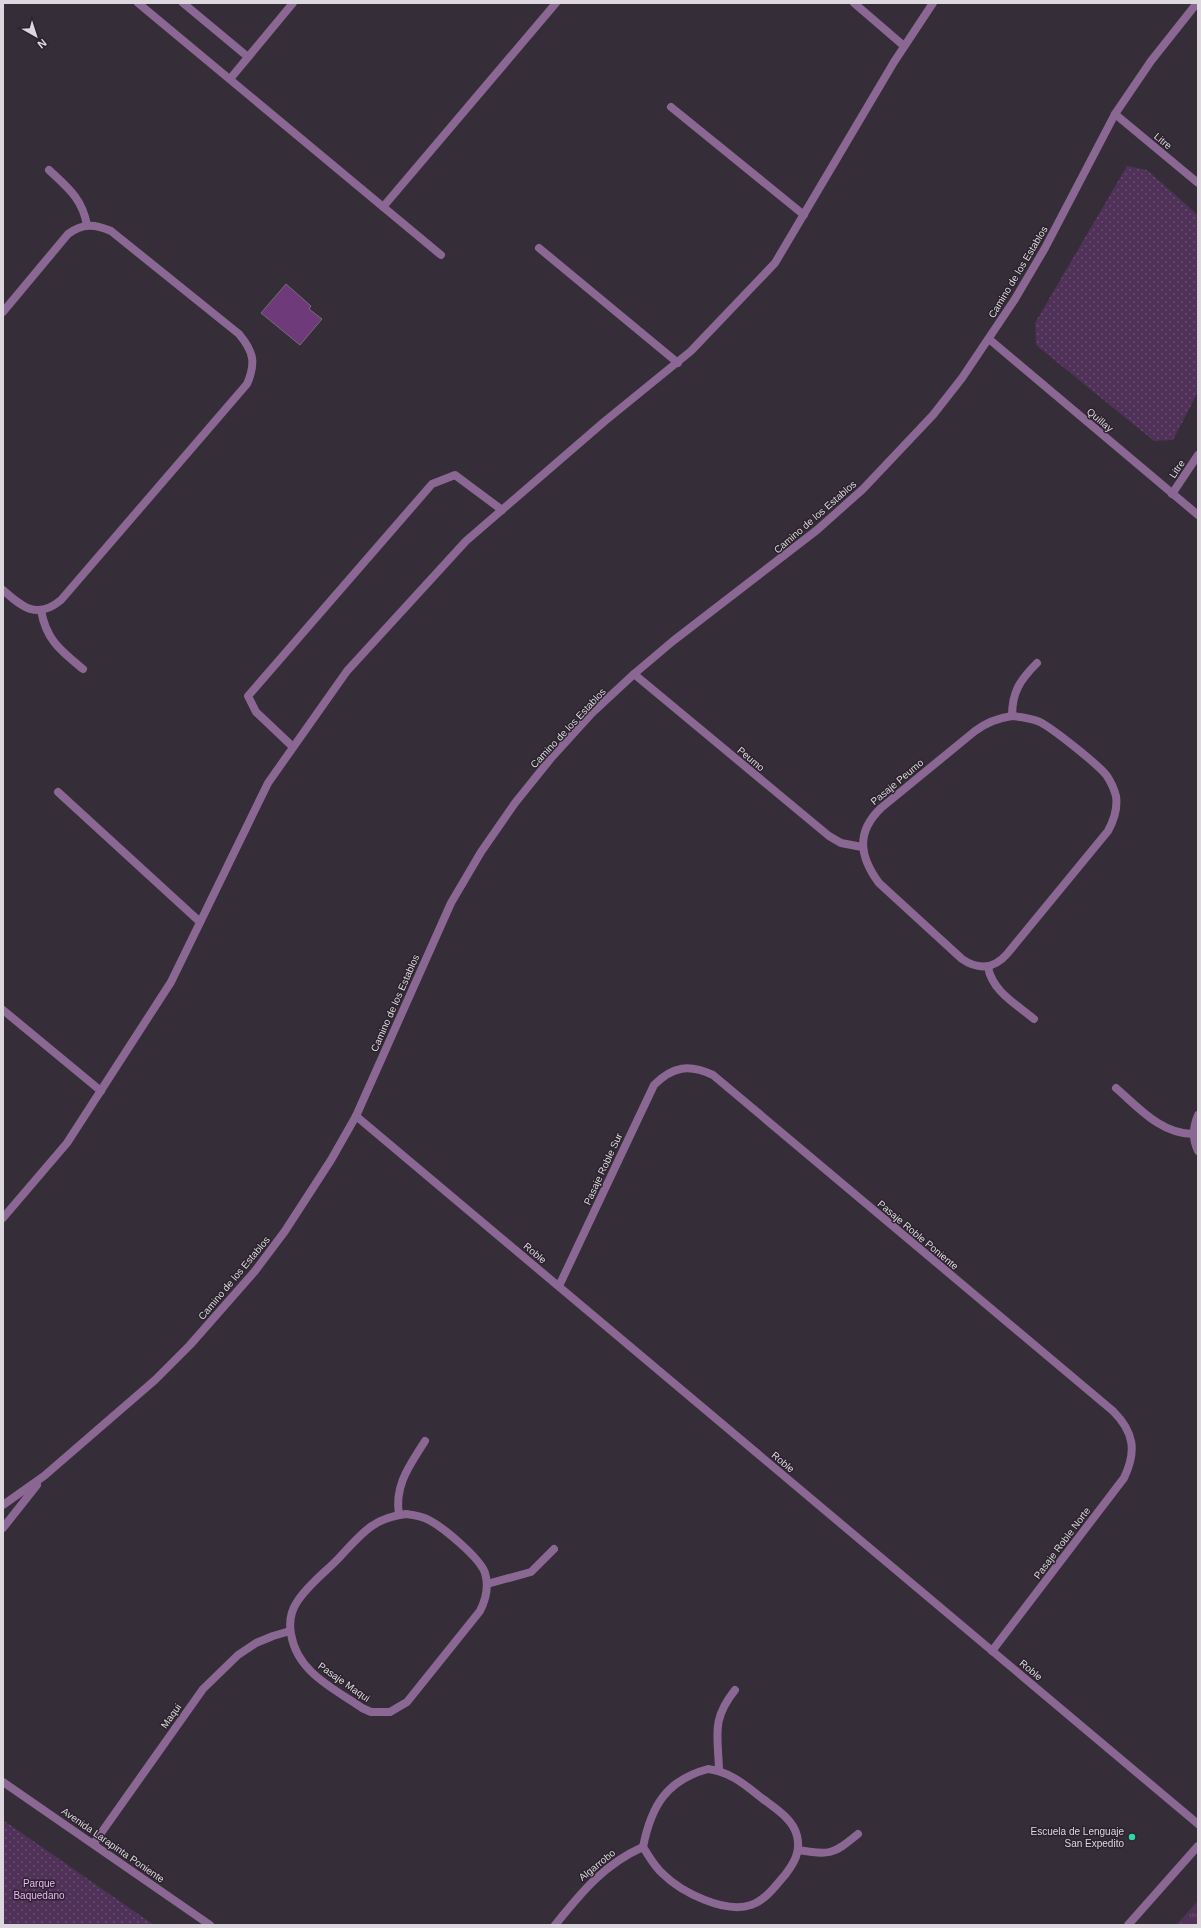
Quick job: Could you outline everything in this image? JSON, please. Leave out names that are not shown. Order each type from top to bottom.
[{"type":"street","points":[[138,3],[440,255]]},
{"type":"street","points":[[183,3],[248,57]]},
{"type":"street","points":[[230,79],[293,3]]},
{"type":"street","points":[[383,207],[556,3]]},
{"type":"street","points":[[854,3],[904,46]]},
{"type":"street","points":[[3,1218],[67,1143],[171,982],[268,783],[346,671],[466,541],[606,421],[691,351],[775,263],[904,46],[933,3]]},
{"type":"street","name":"Camino de los Establos","points":[[3,1504],[44,1476],[155,1380],[223,1309],[285,1231],[328,1166],[356,1116],[429,950],[452,903],[481,852],[515,803],[552,757],[592,713],[634,674],[673,641],[818,530],[863,489],[933,415],[989,339],[1045,248],[1115,114],[1151,61],[1197,3]]},
{"type":"street","points":[[671,107],[804,215]]},
{"type":"street","name":"Litre","points":[[1115,114],[1198,183]]},
{"type":"street","points":[[48,170],[77,197],[82,206],[86,225]]},
{"type":"street","points":[[3,312],[68,234],[77,228],[86,225],[99,225],[111,231],[239,334],[248,344],[253,358],[252,371],[247,384],[61,600],[52,608],[41,610],[30,609],[20,605],[3,590]]},
{"type":"street","points":[[539,248],[678,362]]},
{"type":"street","name":"Quillay","points":[[989,339],[1198,515]]},
{"type":"street","name":"Litre","points":[[1172,494],[1198,455]]},
{"type":"street","points":[[293,748],[256,712],[248,696],[432,484],[455,475],[502,510]]},
{"type":"street","points":[[41,610],[47,634],[54,643],[83,669]]},
{"type":"street","points":[[1012,716],[1013,698],[1017,689],[1037,663]]},
{"type":"street","name":"Peumo","points":[[634,674],[823,832],[841,843],[862,847]]},
{"type":"street","name":"Pasaje Peumo","points":[[1012,716],[1027,717],[1040,722],[1051,729],[1098,767],[1106,775],[1112,785],[1116,796],[1116,809],[1114,821],[1103,838],[1007,954],[995,965],[988,967],[970,964],[962,959],[888,892],[871,872],[862,847],[865,828],[872,816],[881,808],[975,730],[986,723],[999,718],[1012,716]]},
{"type":"street","points":[[58,792],[200,922]]},
{"type":"street","points":[[988,967],[993,983],[999,990],[1034,1019]]},
{"type":"street","points":[[3,1010],[101,1091]]},
{"type":"street","name":"Pasaje Roble Poniente","points":[[676,1070],[689,1068],[702,1070],[713,1076],[1113,1411],[1122,1420],[1128,1430],[1131,1441]]},
{"type":"street","name":"Pasaje Roble Sur","points":[[559,1286],[654,1085],[664,1076],[676,1070]]},
{"type":"street","points":[[1116,1088],[1164,1128],[1183,1134],[1194,1134]]},
{"type":"street","points":[[1198,1115],[1195,1122],[1194,1134],[1198,1151]]},
{"type":"street","name":"Roble","points":[[356,1116],[1198,1824]]},
{"type":"street","points":[[399,1515],[397,1503],[401,1481],[425,1441]]},
{"type":"street","name":"Pasaje Roble Norte","points":[[992,1651],[1124,1478],[1130,1466],[1132,1454],[1131,1441]]},
{"type":"street","name":"Camino de los Establos","points":[[3,1528],[44,1476]]},
{"type":"street","name":"Pasaje Maqui","points":[[399,1515],[418,1516],[430,1520],[472,1554],[480,1563],[485,1573],[487,1584],[486,1598],[480,1611],[411,1698],[399,1708],[390,1712],[371,1712],[362,1708],[315,1676],[304,1666],[296,1654],[290,1631],[292,1613],[297,1602],[372,1524],[382,1519],[399,1515]]},
{"type":"street","points":[[487,1584],[531,1572],[554,1549]]},
{"type":"street","name":"Maqui","points":[[94,1843],[203,1689],[238,1655],[256,1643],[290,1631]]},
{"type":"street","points":[[718,1770],[718,1720],[724,1704],[735,1690]]},
{"type":"street","points":[[718,1770],[740,1781],[784,1816],[792,1824],[797,1836],[798,1850],[794,1863],[772,1890],[763,1899],[751,1905],[737,1908],[723,1906],[688,1892],[674,1883],[655,1865],[643,1847],[647,1827],[665,1794],[678,1782],[693,1773],[718,1770]]},
{"type":"street","name":"Avenida Larapinta Poniente","points":[[3,1782],[94,1843],[210,1925]]},
{"type":"street","points":[[798,1850],[822,1854],[831,1853],[858,1834]]},
{"type":"street","points":[[1128,1925],[1198,1846]]},
{"type":"street","name":"Algarrobo","points":[[555,1925],[582,1891],[598,1875],[628,1853],[643,1847]]},
{"type":"green space","points":[[1127,166],[1147,170],[1198,215],[1198,392],[1173,440],[1154,441],[1036,345],[1035,323]]},
{"type":"green space","name":"Parque Baquedano","points":[[3,1820],[154,1925],[3,1925]]},
{"type":"green space","points":[[1198,1901],[1198,1925],[1176,1925]]},
{"type":"building","points":[[286,284],[311,306],[309,309],[322,319],[300,345],[261,313]]},
{"type":"place","name":"Escuela de Lenguaje San Expedito","points":[[1132,1837]]}]
